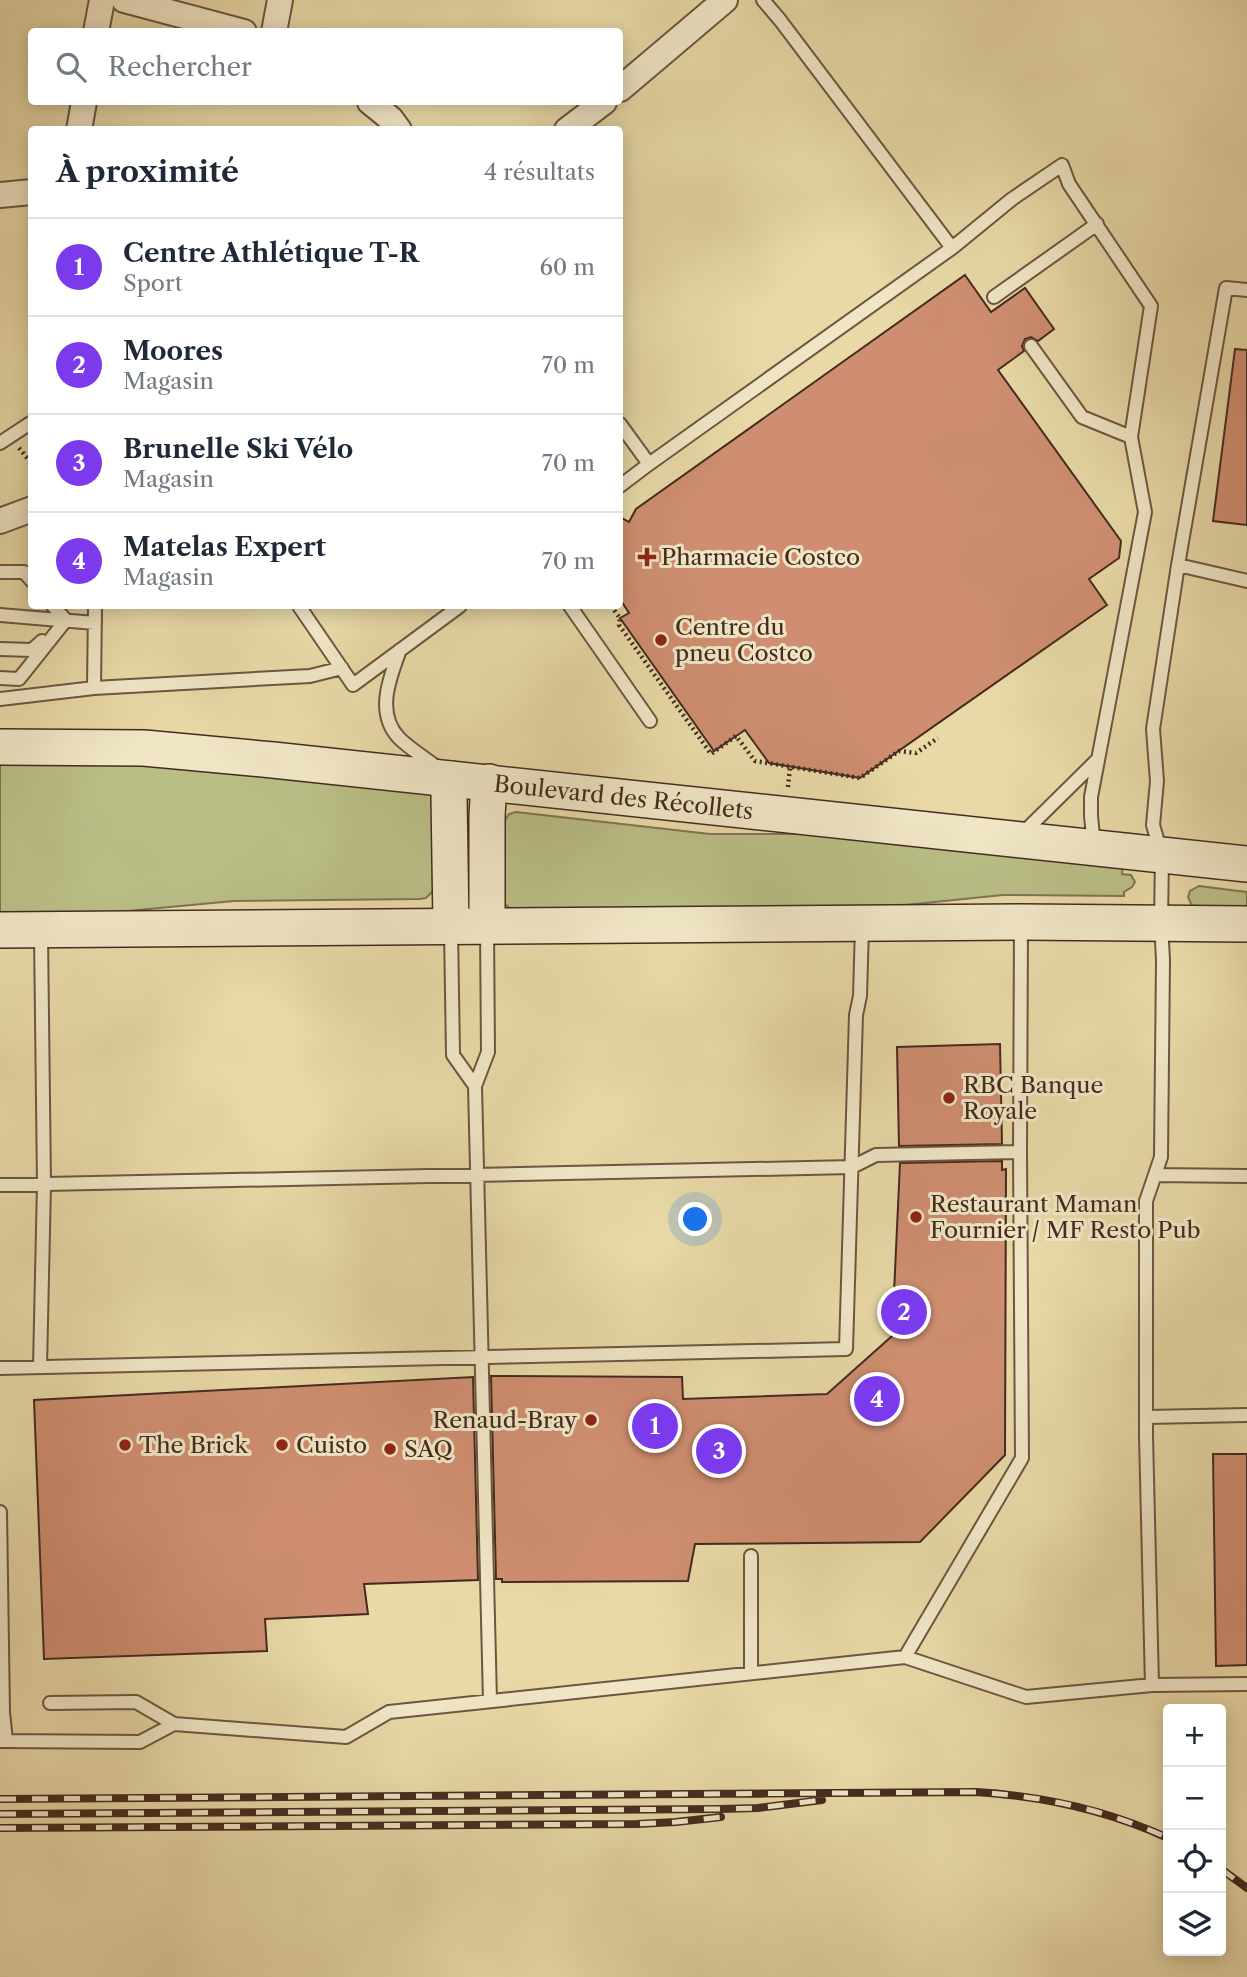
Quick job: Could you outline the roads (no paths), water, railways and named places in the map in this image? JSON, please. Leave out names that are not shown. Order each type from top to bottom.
[{"type":"main road","name":"Boulevard des Récollets","points":[[0,747],[155,749],[489,782],[1247,864]]},
{"type":"main road","points":[[451,779],[451,925]]},
{"type":"main road","points":[[487,925],[489,782]]},
{"type":"main road","points":[[0,930],[862,922],[1247,924]]},
{"type":"street","points":[[97,28],[102,0]]},
{"type":"street","points":[[124,0],[229,28]]},
{"type":"street","points":[[275,28],[280,0]]},
{"type":"street","points":[[623,86],[725,0]]},
{"type":"street","points":[[80,126],[83,105]]},
{"type":"street","points":[[374,105],[396,126]]},
{"type":"street","points":[[572,126],[600,105]]},
{"type":"street","points":[[0,195],[28,192]]},
{"type":"street","points":[[0,521],[28,510]]},
{"type":"lane","points":[[763,0],[952,248]]},
{"type":"lane","points":[[623,484],[952,248],[1012,199],[1062,165],[1069,184],[1151,306],[1131,437],[1145,512],[1090,806],[1094,848]]},
{"type":"lane","points":[[994,297],[1097,224]]},
{"type":"lane","points":[[1152,1685],[1146,1417],[1146,1201],[1161,1157],[1163,960],[1162,856],[1153,825],[1157,780],[1153,729],[1178,565],[1226,288],[1247,290]]},
{"type":"lane","points":[[1031,346],[1082,417],[1131,437]]},
{"type":"lane","points":[[0,443],[28,425]]},
{"type":"lane","points":[[623,428],[649,464]]},
{"type":"lane","points":[[1178,565],[1247,581]]},
{"type":"lane","points":[[0,572],[24,572],[28,576]]},
{"type":"lane","points":[[56,609],[66,620]]},
{"type":"lane","points":[[94,688],[95,609]]},
{"type":"lane","points":[[301,609],[353,685],[456,609]]},
{"type":"lane","points":[[572,609],[650,721]]},
{"type":"lane","points":[[0,615],[95,623]]},
{"type":"lane","points":[[0,649],[32,650],[66,620]]},
{"type":"lane","points":[[0,678],[19,679],[66,620]]},
{"type":"lane","points":[[401,650],[390,676],[387,693],[386,710],[390,723],[399,738],[451,779]]},
{"type":"lane","points":[[0,699],[94,688],[310,676],[342,668]]},
{"type":"lane","points":[[1017,839],[1098,759]]},
{"type":"lane","points":[[0,1368],[846,1349],[856,1015],[860,996],[862,922]]},
{"type":"lane","points":[[905,1657],[1022,1458],[1021,922]]},
{"type":"lane","points":[[451,925],[453,1055],[475,1086]]},
{"type":"lane","points":[[487,925],[488,1052],[475,1086],[490,1701]]},
{"type":"lane","points":[[40,1367],[44,1184],[41,930]]},
{"type":"lane","points":[[0,1185],[852,1167],[876,1154],[1020,1152]]},
{"type":"lane","points":[[1155,1175],[1247,1176]]},
{"type":"lane","points":[[1146,1417],[1247,1415]]},
{"type":"lane","points":[[0,1512],[3,1741],[140,1742],[174,1724]]},
{"type":"lane","points":[[751,1556],[751,1673]]},
{"type":"lane","points":[[50,1703],[136,1702],[174,1724],[346,1737],[389,1712],[905,1657],[1026,1698],[1152,1685],[1247,1684]]},
{"type":"railway","points":[[0,1799],[976,1792],[1026,1797],[1074,1806],[1163,1836]]},
{"type":"railway","points":[[0,1814],[720,1809],[758,1808],[822,1800]]},
{"type":"railway","points":[[0,1828],[637,1824],[721,1817]]},
{"type":"railway","points":[[1226,1873],[1247,1888]]},
{"type":"place","name":"Pharmacie Costco","points":[[647,557]]},
{"type":"place","name":"Centre du pneu Costco","points":[[661,640]]},
{"type":"place","name":"RBC Banque Royale","points":[[949,1098]]},
{"type":"place","name":"Restaurant Maman Fournier / MF Resto Pub","points":[[916,1217]]},
{"type":"place","name":"Moores","points":[[904,1312]]},
{"type":"place","name":"Matelas Expert","points":[[877,1399]]},
{"type":"place","name":"Renaud-Bray","points":[[591,1420]]},
{"type":"place","name":"Centre Athlétique T-R","points":[[655,1426]]},
{"type":"place","name":"The Brick","points":[[125,1445]]},
{"type":"place","name":"Cuisto","points":[[282,1445]]},
{"type":"place","name":"SAQ","points":[[390,1449]]},
{"type":"place","name":"Brunelle Ski Vélo","points":[[719,1451]]}]
